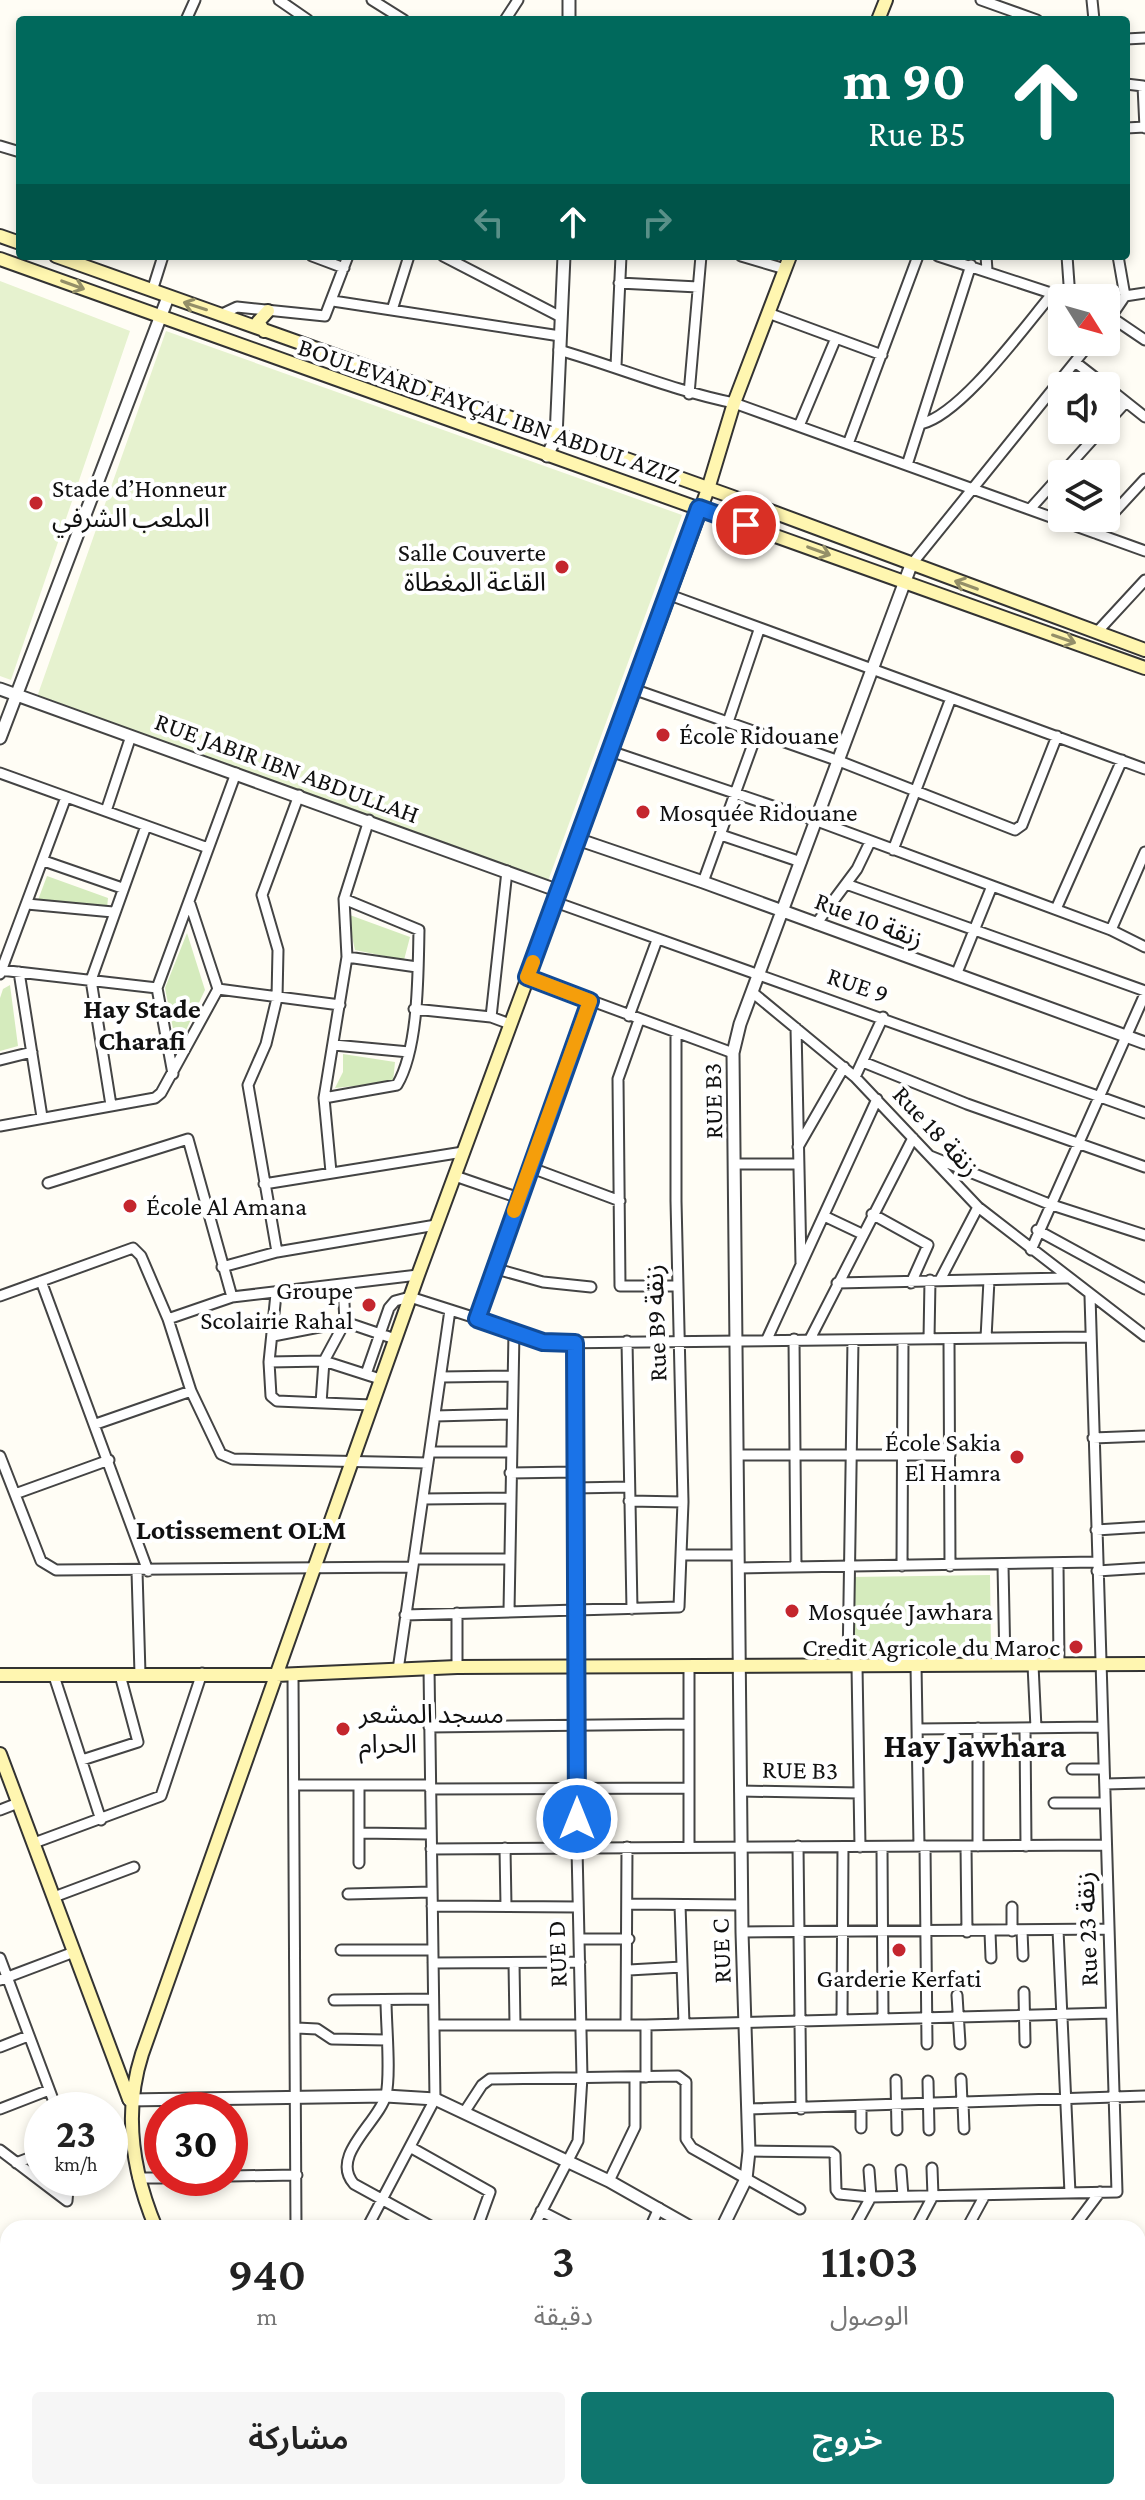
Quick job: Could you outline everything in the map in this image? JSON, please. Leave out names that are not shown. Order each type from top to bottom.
[{"type":"main road","name":"BOULEVARD FAYÇAL IBN ABDUL AZIZ","points":[[0,259],[1145,668]]},
{"type":"main road","name":"BOULEVARD FAYÇAL IBN ABDUL AZIZ","points":[[67,260],[708,489],[1145,650]]},
{"type":"main road","points":[[129,2100],[142,2054],[380,1379],[708,489],[734,403],[788,260]]},
{"type":"main road","points":[[264,331],[258,322],[268,311]]},
{"type":"main road","points":[[0,1675],[293,1675],[457,1667],[1145,1664]]},
{"type":"main road","points":[[0,1754],[129,2100],[138,2178],[153,2220]]},
{"type":"street","points":[[279,0],[302,16]]},
{"type":"street","points":[[372,0],[398,16]]},
{"type":"street","points":[[981,0],[1026,16]]},
{"type":"street","points":[[1130,84],[1143,86],[1145,128]]},
{"type":"street","points":[[152,291],[162,260]]},
{"type":"street","points":[[323,260],[344,268]]},
{"type":"street","points":[[222,314],[237,307],[320,318],[330,312],[347,260]]},
{"type":"street","points":[[392,310],[408,260]]},
{"type":"street","points":[[451,260],[561,317]]},
{"type":"street","points":[[547,456],[556,437],[563,260]]},
{"type":"street","points":[[616,366],[621,260]]},
{"type":"street","points":[[689,394],[701,260]]},
{"type":"street","points":[[755,260],[785,269]]},
{"type":"street","points":[[848,444],[917,260]]},
{"type":"street","points":[[953,260],[1048,291]]},
{"type":"street","points":[[986,260],[987,270]]},
{"type":"street","points":[[1067,260],[1068,284]]},
{"type":"street","points":[[1119,260],[1125,296]]},
{"type":"street","points":[[907,465],[971,265]]},
{"type":"street","points":[[619,283],[698,287]]},
{"type":"street","points":[[1120,302],[1125,296],[1145,293]]},
{"type":"street","points":[[0,738],[158,316],[168,297]]},
{"type":"street","points":[[921,424],[932,421],[961,399],[1048,299]]},
{"type":"street","points":[[333,301],[560,336]]},
{"type":"street","points":[[768,313],[882,355]]},
{"type":"street","points":[[1120,325],[1145,340]]},
{"type":"street","points":[[799,426],[836,338]]},
{"type":"street","points":[[559,350],[616,366],[689,394],[734,403],[1145,551]]},
{"type":"street","points":[[911,565],[1080,356]]},
{"type":"street","points":[[1075,362],[1088,372]]},
{"type":"street","points":[[1120,397],[1145,417]]},
{"type":"street","points":[[1120,409],[1126,402]]},
{"type":"street","points":[[1030,509],[1088,444]]},
{"type":"street","points":[[1095,533],[1145,479]]},
{"type":"street","name":"RUE B3","points":[[738,1667],[733,1053],[752,992],[911,565]]},
{"type":"street","points":[[1097,632],[1145,580]]},
{"type":"street","points":[[667,594],[1145,769]]},
{"type":"street","points":[[728,722],[759,630]]},
{"type":"street","name":"RUE JABIR IBN ABDULLAH","points":[[0,689],[507,871],[557,896]]},
{"type":"street","points":[[633,689],[839,761],[1019,829],[1057,736]]},
{"type":"street","points":[[893,850],[951,698]]},
{"type":"street","points":[[703,882],[757,733]]},
{"type":"street","points":[[106,811],[131,736]]},
{"type":"street","points":[[610,751],[817,821],[1111,930],[1145,947]]},
{"type":"street","points":[[1056,909],[1122,760]]},
{"type":"street","points":[[0,773],[208,848]]},
{"type":"street","points":[[174,1074],[157,988],[236,773]]},
{"type":"street","points":[[277,1252],[248,1085],[266,1044],[277,998],[278,950],[262,895],[299,795]]},
{"type":"street","points":[[66,797],[1,971],[157,988]]},
{"type":"street","points":[[331,1172],[324,1098],[347,957],[344,899],[369,820]]},
{"type":"street","points":[[111,1105],[91,980],[146,826]]},
{"type":"street","points":[[721,835],[801,862]]},
{"type":"street","name":"Rue 10 زنقة","points":[[577,839],[1145,1043]]},
{"type":"street","points":[[816,924],[846,884],[870,842]]},
{"type":"street","points":[[1111,930],[1145,852]]},
{"type":"street","points":[[44,861],[122,888]]},
{"type":"street","points":[[491,1017],[507,871]]},
{"type":"street","points":[[846,884],[1145,993],[1037,1230],[1031,1250]]},
{"type":"street","points":[[956,975],[992,886]]},
{"type":"street","name":"RUE 9","points":[[557,896],[657,940],[883,1017],[1145,1113]]},
{"type":"street","points":[[324,1098],[395,1087],[409,1052],[414,1009],[419,930],[344,899]]},
{"type":"street","points":[[27,904],[113,912]]},
{"type":"street","points":[[0,1126],[155,1098],[174,1074],[218,989],[190,904]]},
{"type":"street","points":[[657,940],[618,1079],[620,1286],[677,1286]]},
{"type":"street","points":[[347,957],[417,967]]},
{"type":"street","points":[[19,972],[42,1117]]},
{"type":"street","points":[[527,977],[733,1053]]},
{"type":"street","points":[[218,989],[340,1005]]},
{"type":"street","name":"Rue 18 زنقة","points":[[752,992],[855,1077],[978,1207],[1145,1336]]},
{"type":"street","points":[[477,1319],[590,1001]]},
{"type":"street","points":[[414,1009],[491,1017],[510,1024]]},
{"type":"street","points":[[855,1077],[883,1017]]},
{"type":"street","points":[[796,1028],[801,1266]]},
{"type":"street","name":"Rue B9 زنقة","points":[[632,1609],[676,1610],[680,1606],[683,1502],[677,1286],[676,1032]]},
{"type":"street","points":[[334,1045],[409,1052]]},
{"type":"street","points":[[0,1060],[32,1052]]},
{"type":"street","points":[[863,1062],[1145,1167]]},
{"type":"street","points":[[797,1148],[844,1067]]},
{"type":"street","points":[[767,1339],[877,1099]]},
{"type":"street","points":[[810,1339],[913,1138]]},
{"type":"street","points":[[48,1183],[188,1139],[232,1297]]},
{"type":"street","points":[[264,1184],[463,1152]]},
{"type":"street","points":[[930,1156],[1049,1204],[1145,1235]]},
{"type":"street","points":[[735,1164],[798,1164]]},
{"type":"street","points":[[529,1167],[620,1201]]},
{"type":"street","points":[[455,1176],[519,1198]]},
{"type":"street","points":[[929,1339],[935,1280],[978,1207]]},
{"type":"street","points":[[872,1214],[928,1245],[911,1283]]},
{"type":"street","points":[[824,1216],[862,1234]]},
{"type":"street","points":[[222,1267],[277,1252],[436,1225]]},
{"type":"street","points":[[1037,1230],[1145,1289]]},
{"type":"street","points":[[0,1296],[129,1247],[141,1256],[168,1319],[191,1391],[217,1449],[226,1457],[350,1464],[510,1452]]},
{"type":"street","points":[[493,1268],[543,1282],[591,1287]]},
{"type":"street","points":[[168,1319],[232,1297],[418,1275]]},
{"type":"street","points":[[837,1283],[1067,1278]]},
{"type":"street","points":[[986,1338],[989,1280]]},
{"type":"street","points":[[41,1281],[109,1460],[143,1571],[140,1674]]},
{"type":"street","points":[[321,1403],[324,1361],[345,1322],[343,1284]]},
{"type":"street","points":[[276,1294],[269,1362],[269,1393],[274,1399],[371,1405]]},
{"type":"street","name":"Rue 23 زنقة","points":[[1090,1296],[1117,2192],[1100,2192]]},
{"type":"street","points":[[366,1374],[392,1303],[410,1297],[543,1342],[1089,1337]]},
{"type":"street","points":[[398,1670],[450,1310]]},
{"type":"street","points":[[273,1336],[345,1322],[395,1339]]},
{"type":"street","points":[[509,1611],[510,1376],[514,1332]]},
{"type":"street","points":[[794,1339],[796,1567]]},
{"type":"street","points":[[949,1339],[950,1566]]},
{"type":"street","points":[[853,1340],[848,1455],[860,1847]]},
{"type":"street","points":[[902,1566],[900,1456],[903,1340]]},
{"type":"street","points":[[405,1615],[632,1609],[627,1341]]},
{"type":"street","name":"RUE D","points":[[537,2220],[569,2164],[579,2133],[582,2077],[577,1848],[575,1343]]},
{"type":"street","points":[[269,1362],[324,1361],[380,1379]]},
{"type":"street","points":[[441,1377],[510,1376]]},
{"type":"street","points":[[96,1424],[191,1391]]},
{"type":"street","points":[[435,1416],[510,1414]]},
{"type":"street","points":[[1093,1438],[1145,1436]]},
{"type":"street","points":[[737,1455],[950,1455]]},
{"type":"street","points":[[1,1460],[45,1565],[56,1570],[313,1569],[510,1559]]},
{"type":"street","points":[[15,1494],[109,1460]]},
{"type":"street","points":[[510,1473],[574,1472]]},
{"type":"street","points":[[574,1488],[629,1487]]},
{"type":"street","points":[[423,1499],[510,1498]]},
{"type":"street","points":[[629,1501],[683,1502]]},
{"type":"street","points":[[1096,1530],[1145,1527]]},
{"type":"street","points":[[683,1555],[737,1555]]},
{"type":"street","points":[[738,1568],[1058,1564],[1145,1568]]},
{"type":"street","points":[[1058,1564],[1059,1664]]},
{"type":"street","points":[[1003,1565],[1005,1665]]},
{"type":"street","points":[[457,1613],[457,1667]]},
{"type":"street","points":[[916,1665],[927,1933],[927,2044]]},
{"type":"street","points":[[1026,1846],[1033,1665]]},
{"type":"street","name":"RUE C","points":[[726,2220],[746,2179],[749,2151],[738,1667]]},
{"type":"street","points":[[371,2220],[435,2099],[429,1668]]},
{"type":"street","points":[[689,1668],[689,1847]]},
{"type":"street","points":[[34,1843],[161,1796],[202,1673]]},
{"type":"street","points":[[82,1760],[138,1742],[120,1675]]},
{"type":"street","points":[[293,1675],[296,2220]]},
{"type":"street","points":[[54,1676],[101,1820]]},
{"type":"street","points":[[429,1727],[689,1724]]},
{"type":"street","points":[[917,1729],[1102,1727]]},
{"type":"street","points":[[978,1728],[978,1846]]},
{"type":"street","points":[[1072,1769],[1104,1769]]},
{"type":"street","points":[[1105,1784],[1145,1783]]},
{"type":"street","points":[[296,1785],[689,1788]]},
{"type":"street","points":[[359,1786],[363,1834],[359,1863]]},
{"type":"street","name":"RUE B3","points":[[740,1791],[859,1793]]},
{"type":"street","points":[[0,1810],[18,1803]]},
{"type":"street","points":[[1054,1803],[1105,1803]]},
{"type":"street","points":[[363,1834],[430,1834]]},
{"type":"street","points":[[431,1849],[1106,1845]]},
{"type":"street","points":[[798,1846],[801,2109]]},
{"type":"street","points":[[966,1846],[967,1932]]},
{"type":"street","points":[[626,2025],[629,1970],[627,1847]]},
{"type":"street","points":[[842,2019],[843,1847]]},
{"type":"street","points":[[882,1847],[883,2019]]},
{"type":"street","points":[[505,1848],[506,1906]]},
{"type":"street","points":[[54,1897],[134,1867]]},
{"type":"street","points":[[348,1894],[432,1892]]},
{"type":"street","points":[[628,1904],[742,1905]]},
{"type":"street","points":[[680,1905],[684,2024]]},
{"type":"street","points":[[432,1906],[578,1907]]},
{"type":"street","points":[[1012,1907],[1023,1956]]},
{"type":"street","points":[[742,1932],[927,1933],[1109,1929]]},
{"type":"street","points":[[1058,1930],[1070,2193]]},
{"type":"street","points":[[990,1932],[991,1958]]},
{"type":"street","points":[[579,1939],[629,1939]]},
{"type":"street","points":[[341,1950],[433,1950]]},
{"type":"street","points":[[4,1979],[74,1952]]},
{"type":"street","points":[[0,1958],[4,1979],[49,2090],[0,2109]]},
{"type":"street","points":[[433,1963],[580,1962]]},
{"type":"street","points":[[514,1963],[515,2025]]},
{"type":"street","points":[[629,1970],[682,1967]]},
{"type":"street","points":[[1024,1992],[1025,2042]]},
{"type":"street","points":[[957,1995],[960,2044]]},
{"type":"street","points":[[334,2000],[433,1999]]},
{"type":"street","points":[[386,2000],[386,2096],[348,2159],[347,2173],[354,2184],[419,2220]]},
{"type":"street","points":[[434,2025],[646,2025],[1111,2013]]},
{"type":"street","points":[[609,2181],[635,2127],[646,2025]]},
{"type":"street","points":[[297,2028],[315,2029],[332,2039],[386,2040]]},
{"type":"street","points":[[0,2047],[28,2036]]},
{"type":"street","points":[[465,2111],[482,2085],[490,2079],[678,2076],[686,2082],[686,2139],[698,2153],[800,2209]]},
{"type":"street","points":[[961,2079],[964,2129]]},
{"type":"street","points":[[896,2080],[897,2130]]},
{"type":"street","points":[[928,2081],[929,2130]]},
{"type":"street","points":[[129,2100],[386,2096],[435,2099],[609,2181],[679,2220]]},
{"type":"street","points":[[748,2109],[1145,2096]]},
{"type":"street","points":[[861,2107],[861,2128]]},
{"type":"street","points":[[410,2147],[490,2192],[480,2220]]},
{"type":"street","points":[[0,2150],[24,2169]]},
{"type":"street","points":[[749,2151],[831,2152],[835,2155],[836,2190],[839,2194],[871,2197],[1100,2192]]},
{"type":"street","points":[[16,2163],[24,2160]]},
{"type":"street","points":[[920,2220],[933,2196],[932,2168]]},
{"type":"street","points":[[858,2220],[871,2197],[869,2170]]},
{"type":"street","points":[[901,2170],[903,2196]]},
{"type":"street","points":[[248,2176],[297,2175]]},
{"type":"street","points":[[138,2178],[144,2178]]},
{"type":"street","points":[[1079,2220],[1100,2192]]},
{"type":"street","points":[[971,2220],[985,2195]]},
{"type":"street","points":[[654,2220],[659,2208]]},
{"type":"street","points":[[541,2211],[558,2220]]},
{"type":"green space","name":"Stade d’Honneur الملعب الشرفي","points":[[0,281],[130,331],[11,680],[0,676]]},
{"type":"green space","points":[[166,331],[682,515],[548,881],[37,697]]},
{"type":"green space","points":[[47,876],[108,898],[107,908],[38,900]]},
{"type":"green space","points":[[347,914],[410,937],[404,960],[355,950]]},
{"type":"green space","points":[[187,933],[205,990],[177,1049],[165,988]]},
{"type":"green space","points":[[10,985],[18,1046],[0,1051],[0,998],[3,989]]},
{"type":"green space","points":[[343,1054],[395,1062],[393,1082],[335,1088],[343,1072]]},
{"type":"green space","points":[[990,1575],[991,1652],[853,1654],[852,1577]]},
{"type":"slow traffic","points":[[514,1211],[590,1001],[527,977],[533,962]]},
{"type":"place","name":"Stade d’Honneur الملعب الشرفي","points":[[36,503]]},
{"type":"place","name":"Salle Couverte القاعة المغطاة","points":[[562,567]]},
{"type":"place","name":"École Ridouane","points":[[663,735]]},
{"type":"place","name":"Mosquée Ridouane","points":[[643,812]]},
{"type":"place","name":"École Al Amana","points":[[130,1206]]},
{"type":"place","name":"Groupe Scolairie Rahal","points":[[369,1305]]},
{"type":"place","name":"École Sakia El Hamra","points":[[1017,1457]]},
{"type":"place","name":"Mosquée Jawhara","points":[[792,1611]]},
{"type":"place","name":"Credit Agricole du Maroc","points":[[1076,1647]]},
{"type":"place","name":"مسجد المشعر الحرام","points":[[343,1729]]},
{"type":"place","name":"Garderie Kerfati","points":[[899,1950]]},
{"type":"district","name":"Hay Stade Charafi","points":[[142,1024]]},
{"type":"district","name":"Lotissement OLM","points":[[241,1529]]},
{"type":"district","name":"Hay Jawhara","points":[[975,1745]]},
{"type":"route","points":[[577,1819],[575,1343],[543,1342],[477,1319],[590,1001],[527,977],[699,508],[746,525]]}]
